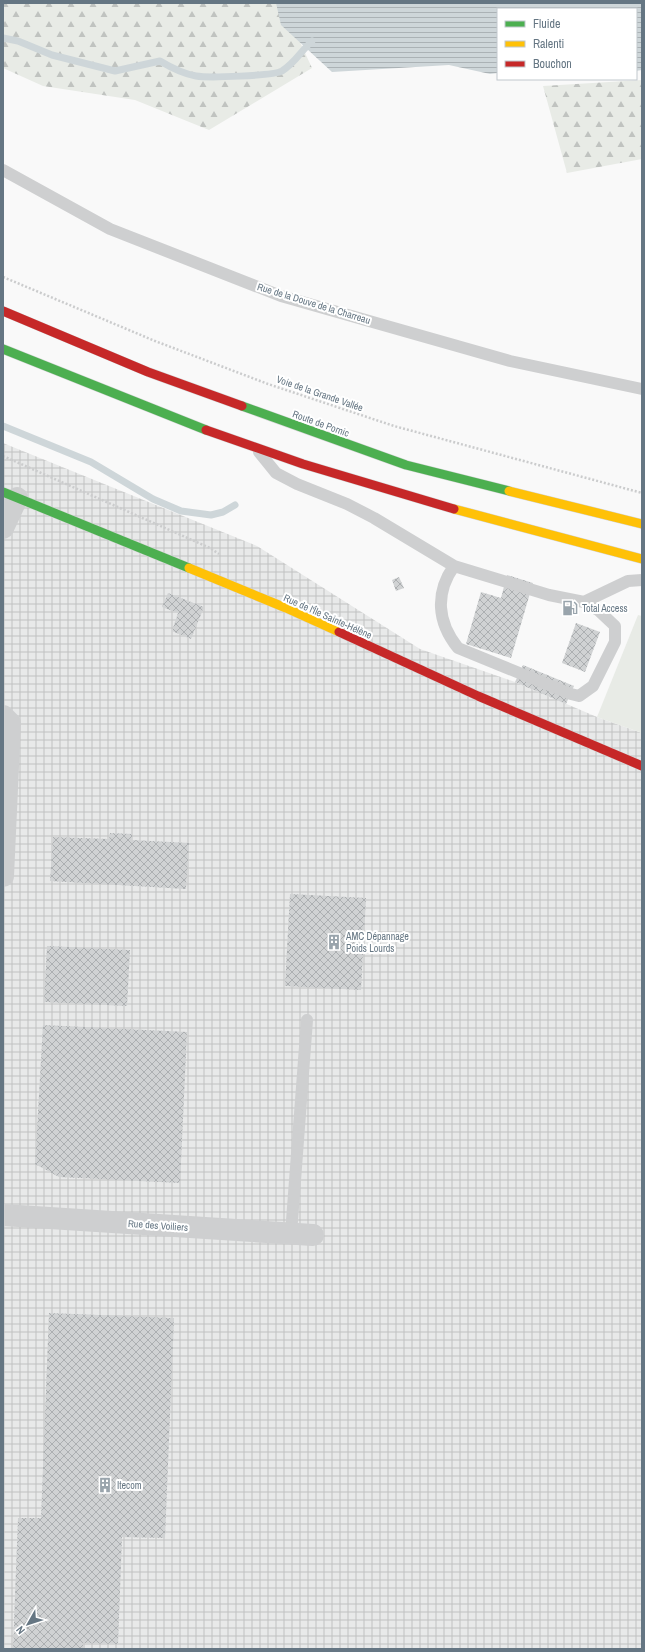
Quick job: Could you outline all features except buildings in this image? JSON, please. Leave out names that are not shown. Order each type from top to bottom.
[{"type":"main road","name":"Route de Pornic","points":[[3,311],[148,372],[406,465],[642,524]]},
{"type":"main road","points":[[3,349],[113,396],[256,448],[402,495],[642,559]]},
{"type":"main road","name":"Rue de l'Île Sainte-Hélène","points":[[10,495],[286,608],[478,696],[642,766]]},
{"type":"street","points":[[3,528],[10,495]]},
{"type":"street","points":[[3,716],[10,722],[3,876]]},
{"type":"street","name":"Rue des Voiliers","points":[[3,1215],[302,1234]]},
{"type":"lane","name":"Rue de la Douve de la Charreau","points":[[3,170],[110,229],[281,296],[510,361],[642,389]]},
{"type":"lane","points":[[256,448],[276,473],[297,484],[347,504],[374,518],[454,566],[549,595],[584,602],[598,610],[615,626],[616,634],[615,642],[593,686],[579,696],[571,694],[458,648],[448,635],[440,606],[446,577],[454,566]]},
{"type":"lane","points":[[584,602],[628,580],[642,580]]},
{"type":"lane","points":[[302,1234],[307,1020]]},
{"type":"path","name":"Voie de la Grande Vallée","points":[[3,277],[155,341],[275,386],[394,426],[642,493]]},
{"type":"shaded area","points":[[276,3],[642,3],[642,70],[637,71],[637,8],[497,8],[497,73],[490,74],[449,65],[332,72],[281,25]]},
{"type":"shaded area","points":[[3,443],[257,546],[420,649],[515,682],[597,717],[642,733],[642,1649],[3,1649]]},
{"type":"green space","points":[[3,3],[282,3],[312,68],[209,130],[135,100],[43,86],[3,68]]},
{"type":"green space","points":[[642,80],[642,159],[567,173],[543,86]]},
{"type":"green space","points":[[638,615],[642,616],[642,733],[597,717]]},
{"type":"waterway","points":[[3,38],[18,41],[52,55],[115,71],[160,61],[187,74],[213,77],[266,74],[282,71],[291,64],[312,41]]},
{"type":"waterway","points":[[3,426],[91,462],[153,499],[181,511],[211,515],[223,512],[235,505]]},
{"type":"traffic: fast","points":[[3,349],[206,430]]},
{"type":"traffic: fast","points":[[242,406],[406,465],[509,491]]},
{"type":"traffic: fast","points":[[3,492],[189,568]]},
{"type":"traffic: slow","points":[[509,491],[642,524]]},
{"type":"traffic: slow","points":[[454,509],[642,559]]},
{"type":"traffic: slow","points":[[189,568],[286,608],[339,632]]},
{"type":"traffic: jam","points":[[3,311],[148,372],[242,406]]},
{"type":"traffic: jam","points":[[206,430],[303,464],[454,509]]},
{"type":"traffic: jam","points":[[339,632],[478,696],[642,766]]},
{"type":"place","name":"Total Access","points":[[570,608]]},
{"type":"place","name":"AMC Dépannage Poids Lourds","points":[[334,942]]},
{"type":"place","name":"Itecom","points":[[105,1485]]}]
